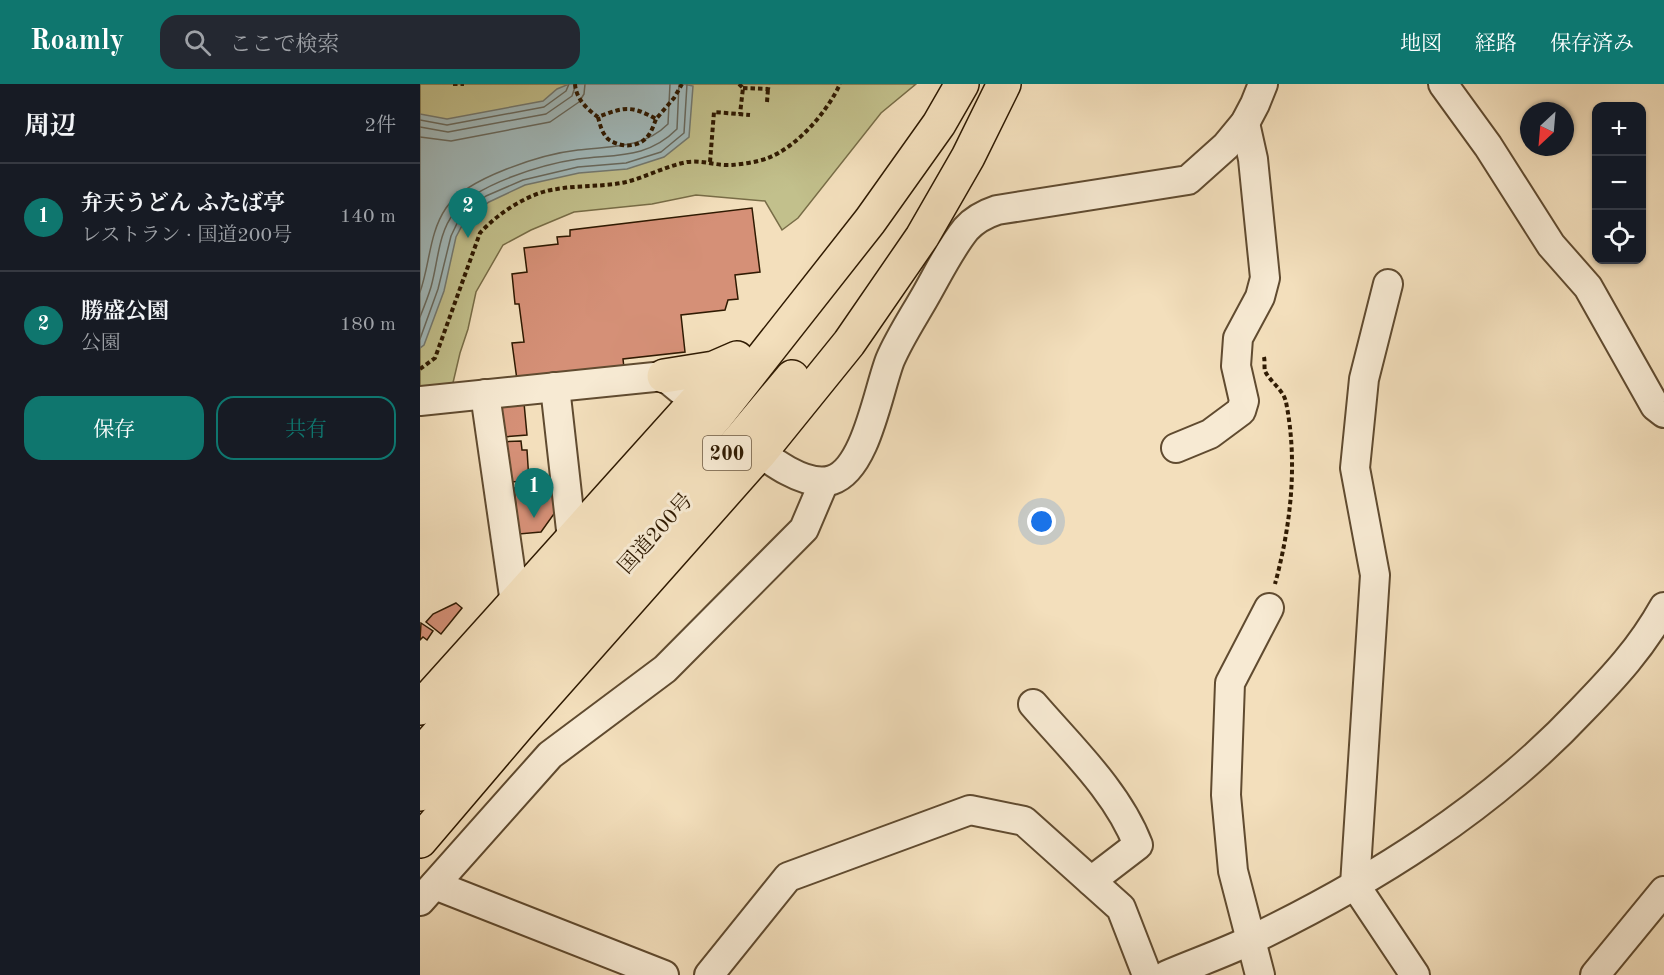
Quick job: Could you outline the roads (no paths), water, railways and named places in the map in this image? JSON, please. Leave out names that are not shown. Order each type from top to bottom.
[{"type":"highway","points":[[420,708],[572,539],[705,410],[742,356],[886,177],[955,84]]},
{"type":"highway","name":"国道200号","points":[[420,755],[705,410],[870,221],[939,124],[962,84]]},
{"type":"highway","name":"国道200号","points":[[420,794],[750,446],[828,333],[883,260],[999,84]]},
{"type":"highway","points":[[420,841],[750,446],[849,343],[922,237],[968,157],[1004,84]]},
{"type":"highway","points":[[664,376],[714,368],[742,356]]},
{"type":"street","points":[[420,401],[664,376],[750,446],[802,477],[824,482],[834,480],[850,468],[857,458],[892,356],[941,269],[967,229],[981,216],[1008,208],[1188,180],[1226,146],[1245,123],[1263,84]]},
{"type":"street","points":[[1443,84],[1488,146],[1551,245],[1588,287],[1654,406],[1664,412]]},
{"type":"street","points":[[1176,448],[1210,434],[1241,411],[1244,401],[1236,366],[1238,338],[1260,297],[1265,278],[1253,159],[1245,123]]},
{"type":"street","points":[[1388,284],[1364,379],[1356,468],[1375,575],[1355,885],[1415,975]]},
{"type":"street","points":[[555,387],[572,539]]},
{"type":"street","points":[[485,394],[515,603]]},
{"type":"street","points":[[664,975],[428,893],[550,755],[665,669],[804,530],[824,482]]},
{"type":"street","points":[[1167,975],[1250,940],[1355,885],[1421,846],[1484,799],[1555,738],[1626,664],[1664,607]]},
{"type":"street","points":[[1260,975],[1233,871],[1226,795],[1230,683],[1269,608]]},
{"type":"street","points":[[1033,704],[1110,793],[1130,824],[1138,845],[1091,881]]},
{"type":"street","points":[[709,975],[788,877],[970,810],[1024,821],[1122,908],[1147,975]]},
{"type":"street","points":[[1595,975],[1664,891]]},
{"type":"water","points":[[569,84],[683,84],[693,86],[689,137],[664,157],[627,169],[579,173],[525,185],[489,202],[465,220],[456,237],[444,291],[424,345],[420,348],[420,114],[447,119],[543,101],[557,89]]},
{"type":"place","name":"勝盛公園","points":[[468,238]]},
{"type":"place","name":"弁天うどん ふたば亭","points":[[534,518]]}]
